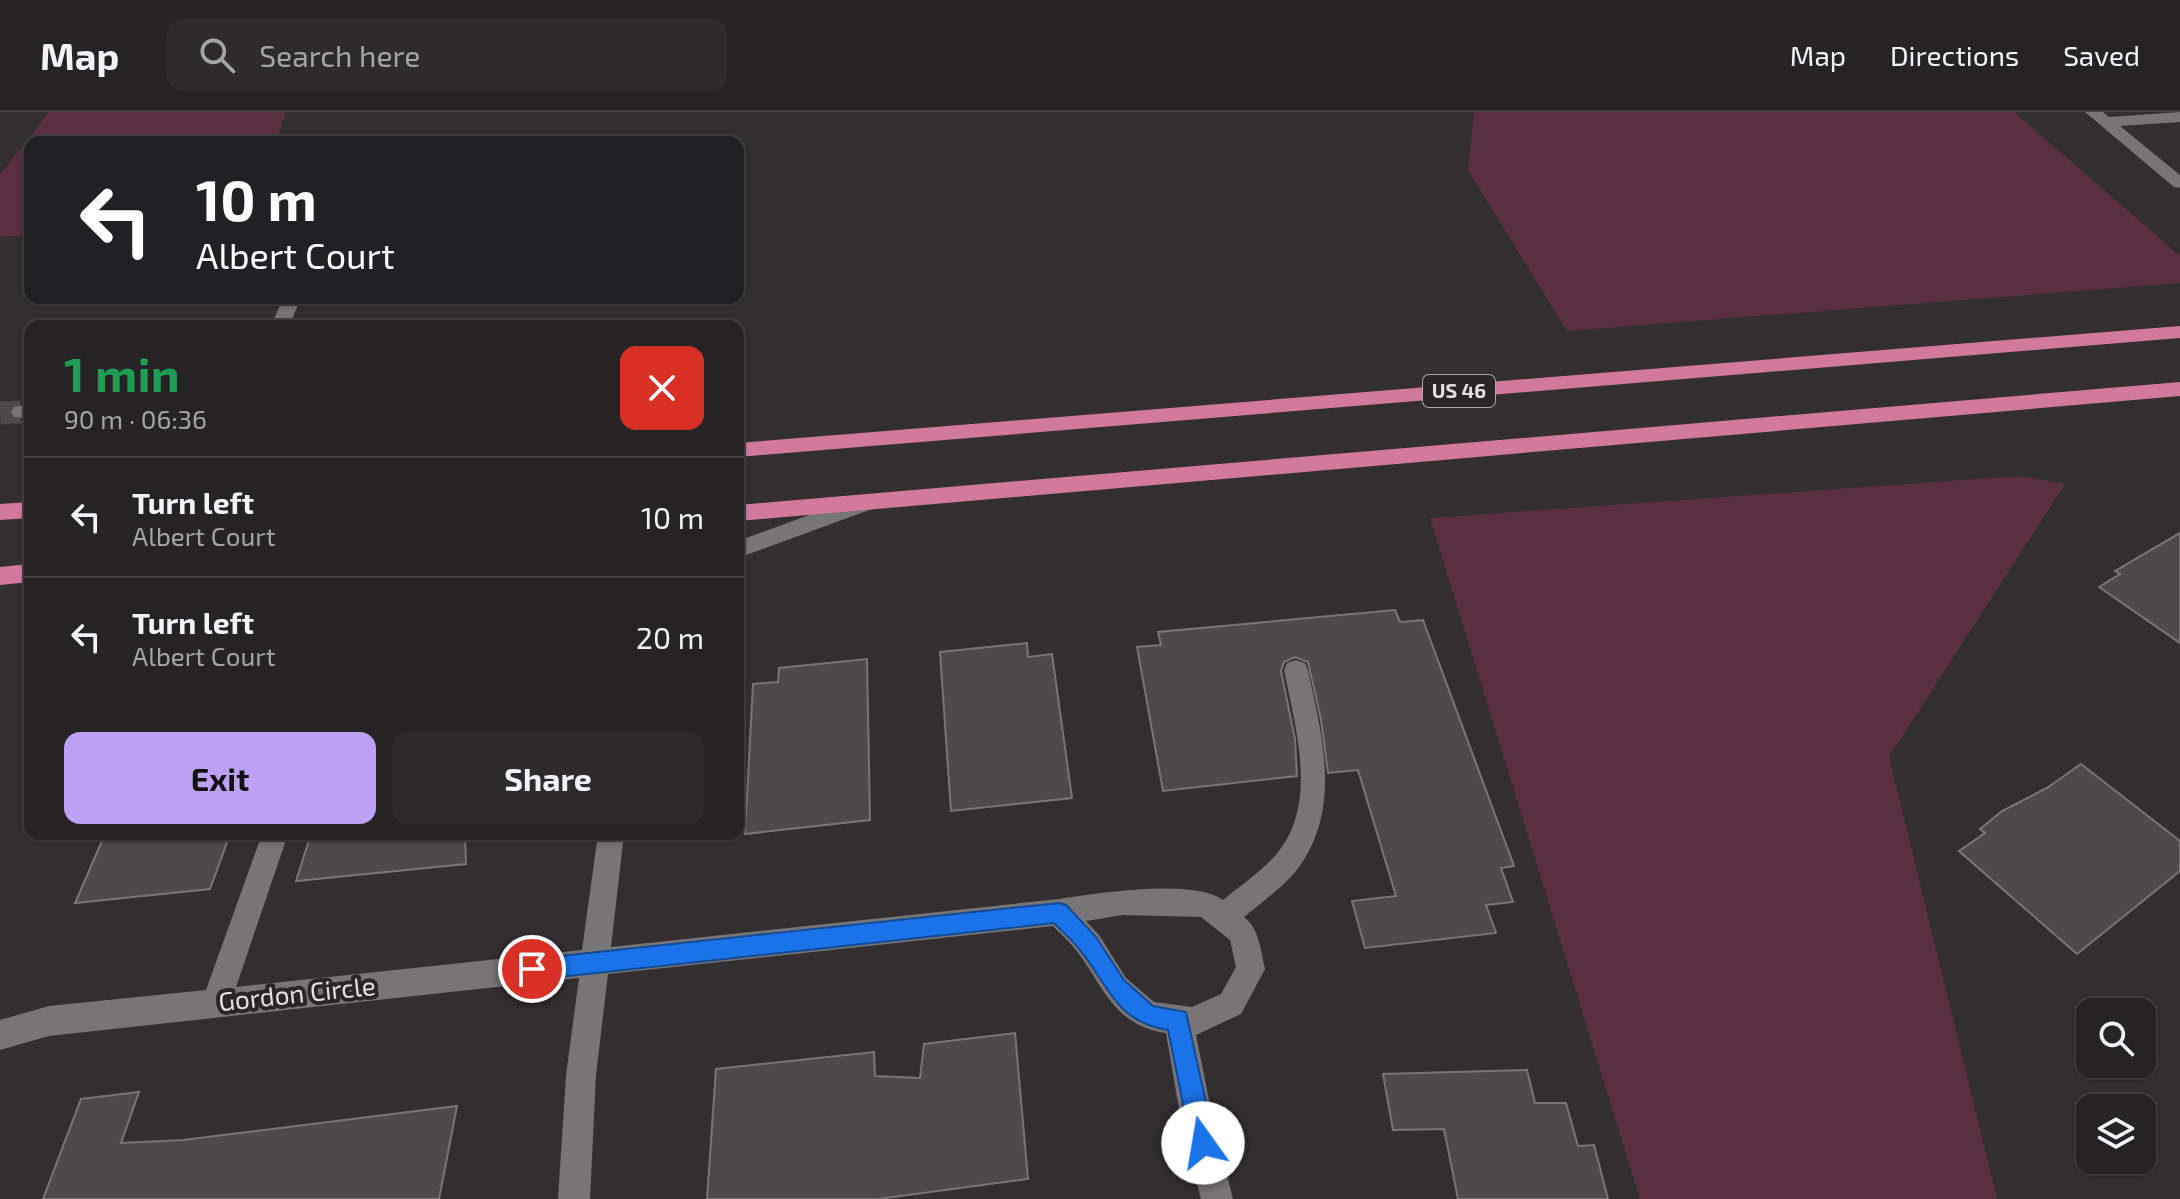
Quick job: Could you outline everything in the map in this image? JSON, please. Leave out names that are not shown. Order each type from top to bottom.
[{"type":"highway","name":"US 46","points":[[744,450],[2180,332]]},
{"type":"highway","points":[[744,513],[2180,389]]},
{"type":"highway","points":[[0,512],[24,510]]},
{"type":"highway","points":[[0,576],[24,574]]},
{"type":"street","points":[[2099,117],[2180,117]]},
{"type":"street","points":[[2099,117],[2178,180]]},
{"type":"street","points":[[744,548],[864,503]]},
{"type":"street","points":[[1059,912],[1089,944],[1116,988],[1148,1016],[1193,1022],[1231,1004],[1251,969],[1242,932],[1223,917],[1289,859],[1309,817],[1315,769],[1296,670]]},
{"type":"street","points":[[216,1003],[273,840]]},
{"type":"street","points":[[574,1199],[581,1075],[610,840]]},
{"type":"street","name":"Gordon Circle","points":[[0,1035],[49,1021],[1137,902],[1206,904],[1223,917]]},
{"type":"street","points":[[1178,1020],[1196,1115],[1217,1199]]},
{"type":"shaded area","points":[[49,112],[286,112],[278,136],[30,136]]},
{"type":"shaded area","points":[[1474,112],[2014,112],[2180,256],[2180,283],[1567,331],[1468,170]]},
{"type":"shaded area","points":[[24,144],[24,235],[0,237],[0,175]]},
{"type":"shaded area","points":[[2019,476],[2065,484],[1889,757],[1997,1199],[1640,1199],[1430,518]]},
{"type":"building","points":[[2180,533],[2180,643],[2099,587],[2120,574],[2115,571]]},
{"type":"building","points":[[1395,610],[1400,622],[1423,620],[1514,866],[1501,868],[1513,902],[1486,905],[1496,933],[1365,948],[1352,901],[1396,896],[1358,770],[1328,773],[1321,720],[1308,662],[1295,657],[1284,662],[1281,671],[1295,739],[1297,776],[1163,791],[1137,647],[1161,645],[1158,632]]},
{"type":"building","points":[[1027,643],[1028,657],[1052,654],[1072,798],[951,811],[940,652]]},
{"type":"building","points":[[867,659],[870,820],[745,834],[753,684],[778,682],[779,668]]},
{"type":"building","points":[[2081,764],[2180,841],[2180,871],[2077,954],[1959,851],[1985,833],[1980,829],[2002,811],[2047,788]]},
{"type":"building","points":[[102,840],[228,840],[210,889],[75,903]]},
{"type":"building","points":[[309,840],[465,840],[466,864],[296,881]]},
{"type":"building","points":[[1015,1033],[1028,1179],[878,1199],[707,1199],[716,1069],[874,1052],[875,1076],[920,1078],[924,1044]]},
{"type":"building","points":[[1527,1070],[1535,1103],[1566,1103],[1578,1146],[1594,1145],[1608,1199],[1458,1199],[1444,1129],[1393,1130],[1383,1074]]},
{"type":"building","points":[[139,1092],[121,1143],[183,1140],[457,1106],[439,1199],[43,1199],[81,1099]]},
{"type":"tunnel","points":[[0,413],[21,412]]},
{"type":"route","points":[[532,969],[1059,912],[1089,944],[1116,988],[1148,1016],[1178,1020],[1203,1143]]}]
